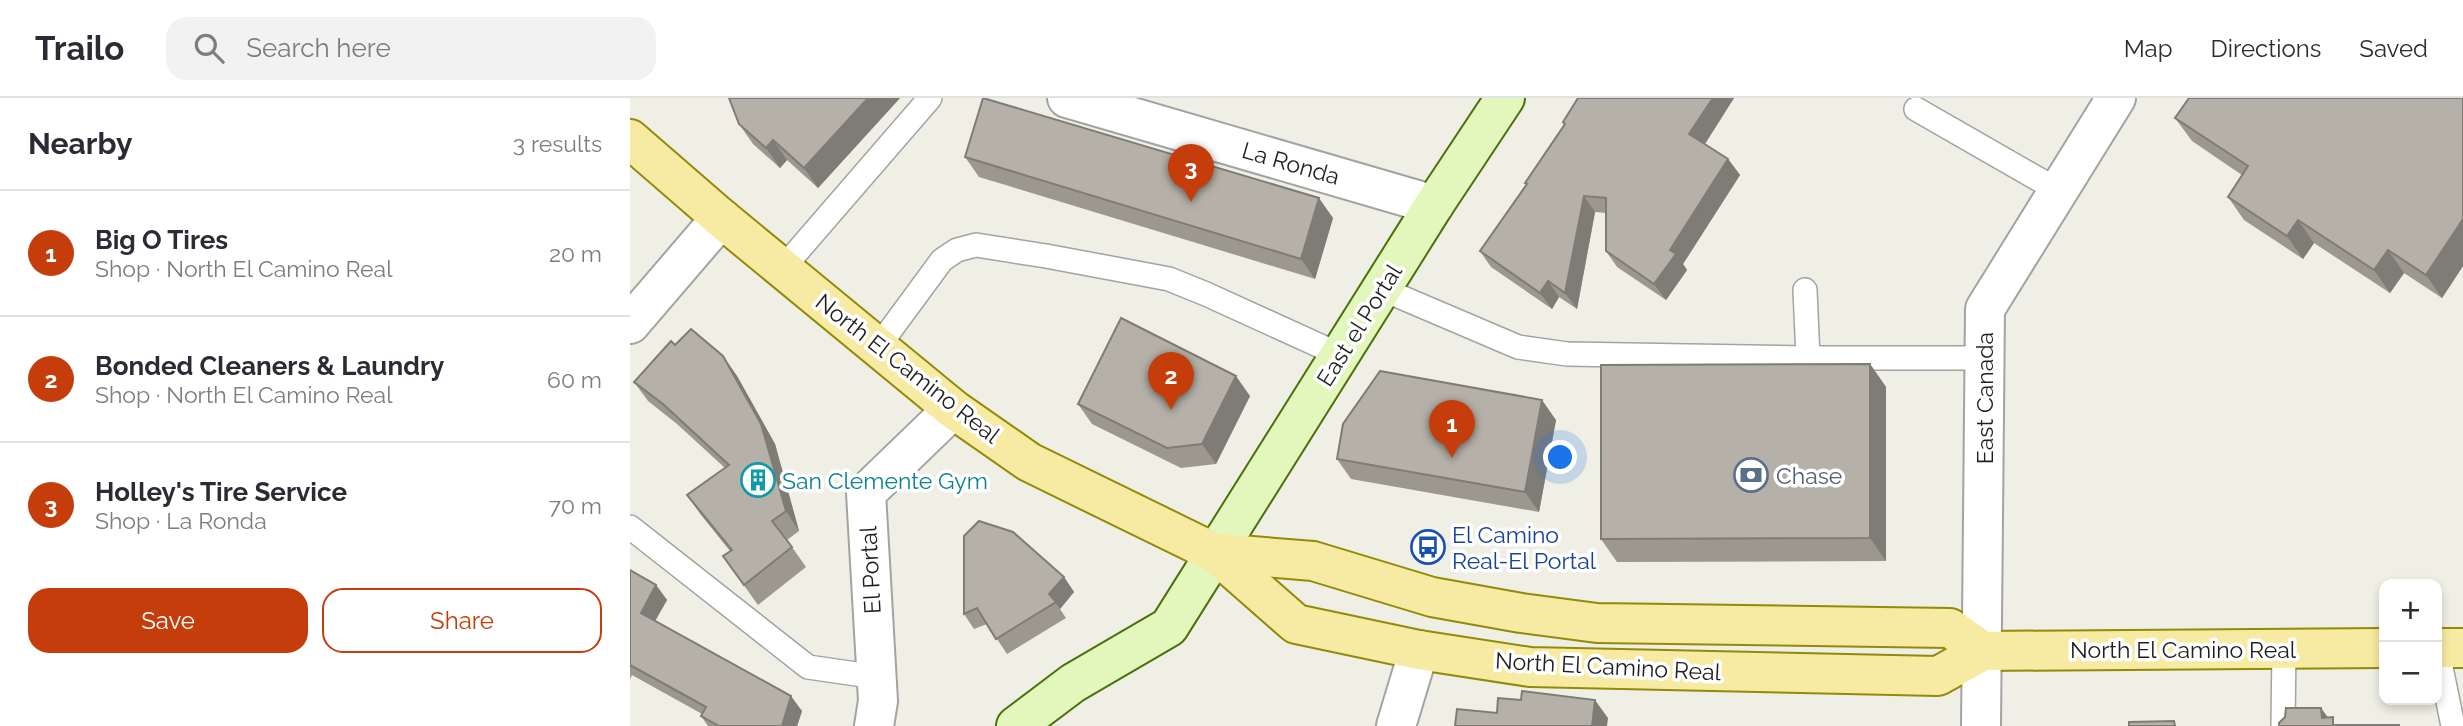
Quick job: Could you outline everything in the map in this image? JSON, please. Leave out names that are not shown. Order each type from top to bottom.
[{"type":"main road","name":"North El Camino Real","points":[[630,139],[721,218],[953,409],[1029,462],[1215,553],[1296,624],[1419,650],[1530,667],[1938,676],[1983,651],[2379,648]]},
{"type":"main road","name":"North El Camino Real","points":[[1215,553],[1313,561],[1432,597],[1597,624],[1950,628],[1983,651]]},
{"type":"main road","points":[[2442,648],[2463,648]]},
{"type":"street","name":"La Ronda","points":[[1067,98],[1434,205]]},
{"type":"street","name":"East el Portal","points":[[1016,726],[1073,683],[1169,627],[1434,205],[1505,98]]},
{"type":"street","name":"East Canada","points":[[1981,726],[1985,309],[2116,98]]},
{"type":"street","points":[[630,324],[721,218]]},
{"type":"street","name":"El Portal","points":[[874,726],[878,701],[866,493],[953,409]]},
{"type":"street","points":[[1396,726],[1419,650]]},
{"type":"lane","points":[[783,268],[930,98]]},
{"type":"lane","points":[[1916,109],[2059,191]]},
{"type":"lane","points":[[878,347],[942,260],[957,250],[976,245],[1169,279],[1340,355]]},
{"type":"lane","points":[[1381,289],[1518,347],[1567,354],[1984,358]]},
{"type":"lane","points":[[1805,290],[1808,358]]},
{"type":"lane","points":[[630,527],[808,667],[877,677]]},
{"type":"lane","points":[[2283,726],[2284,648]]},
{"type":"lane","points":[[2442,672],[2453,726]]},
{"type":"building","points":[[729,98],[868,98],[804,168],[773,140],[766,148],[739,124]]},
{"type":"building","points":[[983,98],[1319,198],[1301,259],[965,157]]},
{"type":"building","points":[[1578,98],[1713,98],[1689,134],[1728,159],[1670,250],[1676,254],[1654,284],[1606,251],[1606,198],[1584,196],[1565,293],[1548,281],[1540,293],[1480,251],[1527,184],[1525,183],[1565,124],[1563,122]]},
{"type":"building","points":[[2189,98],[2463,98],[2463,219],[2426,275],[2388,250],[2374,270],[2298,220],[2287,236],[2228,197],[2248,166],[2175,118]]},
{"type":"building","points":[[1121,318],[1236,376],[1202,444],[1167,448],[1078,404]]},
{"type":"building","name":"San Clemente Gym","points":[[691,329],[723,356],[761,424],[786,511],[772,521],[792,547],[744,585],[723,556],[732,550],[687,495],[729,465],[663,404],[634,382],[671,341],[675,345]]},
{"type":"building","name":"Chase","points":[[1870,364],[1870,538],[1601,539],[1601,365]]},
{"type":"building","points":[[1380,371],[1542,400],[1525,492],[1337,459],[1343,424]]},
{"type":"building","points":[[979,521],[1013,532],[1064,577],[1049,594],[1056,602],[996,639],[977,608],[964,614],[964,536]]},
{"type":"building","points":[[630,570],[656,585],[641,613],[791,696],[782,726],[719,726],[701,716],[706,707],[630,665]]},
{"type":"building","points":[[1522,691],[1595,700],[1592,726],[1455,726],[1457,709],[1497,713],[1498,698],[1521,700]]},
{"type":"building","points":[[2286,708],[2321,708],[2322,718],[2333,717],[2333,725],[2399,726],[2279,726],[2285,717]]},
{"type":"building","points":[[2174,721],[2175,726],[2129,726],[2129,722]]},
{"type":"place","name":"Holley's Tire Service","points":[[1191,202]]},
{"type":"place","name":"Bonded Cleaners & Laundry","points":[[1171,410]]},
{"type":"place","name":"Big O Tires","points":[[1452,458]]},
{"type":"place","name":"Chase","points":[[1751,475]]},
{"type":"place","name":"San Clemente Gym","points":[[758,480]]},
{"type":"place","name":"El Camino Real-El Portal","points":[[1428,547]]}]
